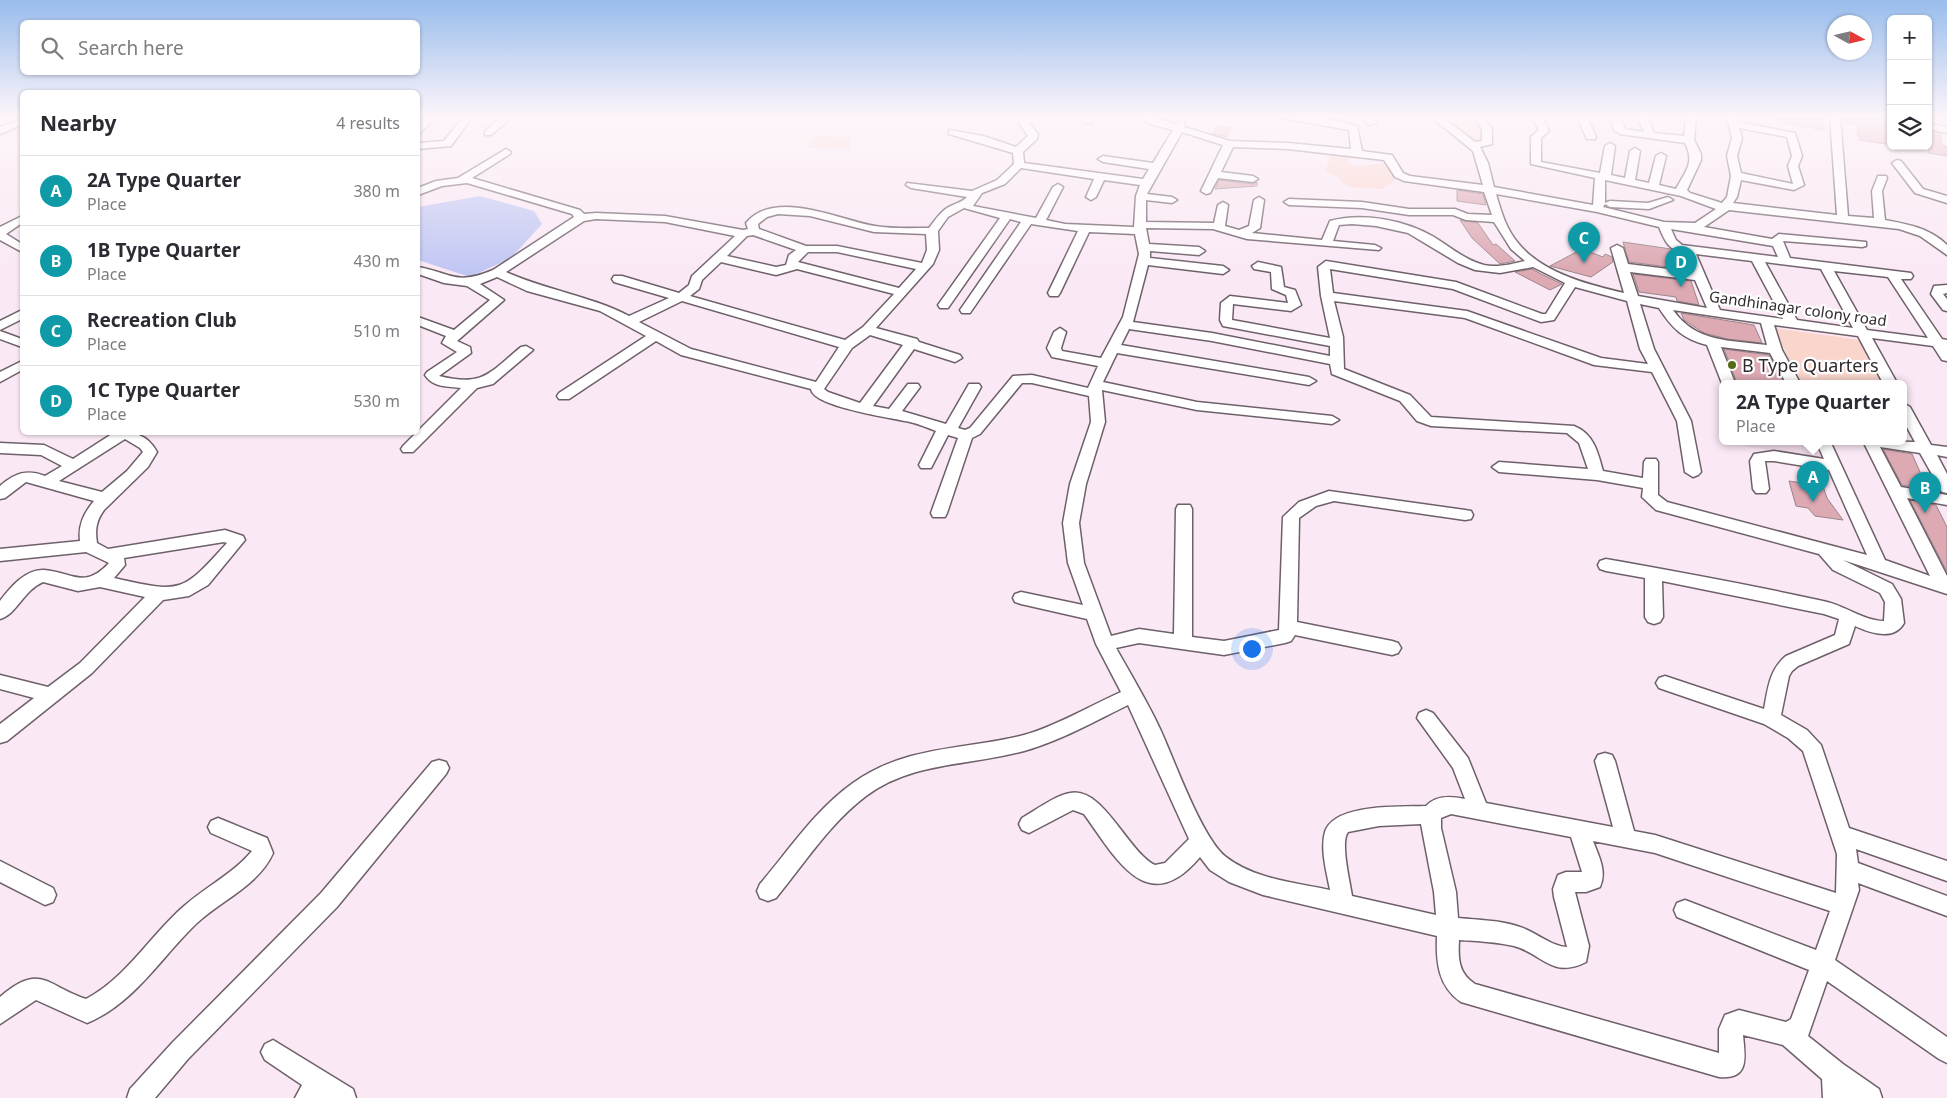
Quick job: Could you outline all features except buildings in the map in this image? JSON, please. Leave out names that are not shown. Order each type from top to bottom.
[{"type":"street","points":[[462,180],[480,168]]},
{"type":"street","points":[[1016,168],[1001,182],[982,188],[971,200],[968,208],[1033,222],[1085,228],[1220,226],[1239,234],[1375,248]]},
{"type":"street","points":[[1041,168],[1100,177],[1144,189],[1172,200]]},
{"type":"street","points":[[1156,168],[1144,189],[1140,228],[1144,254],[1132,306],[1095,389],[1098,422],[1082,469],[1071,523],[1076,563],[1105,644],[1150,728],[1200,841],[1216,863],[1237,875],[1263,885],[1448,928],[1506,934],[1522,938],[1567,960],[1578,954],[1579,945],[1563,887],[1566,882],[1586,882],[1592,880],[1593,872],[1579,829]]},
{"type":"street","points":[[1206,192],[1217,168]]},
{"type":"street","points":[[1395,168],[1399,175],[1408,179],[1445,182],[1490,191],[1599,206],[1642,206],[1668,200]]},
{"type":"street","name":"Gandhinagar colony road","points":[[1484,168],[1497,213],[1513,246],[1535,263],[1554,274],[1664,306],[1942,343]]},
{"type":"street","points":[[1563,168],[1682,193],[1726,207],[1906,226],[1927,234],[1947,251]]},
{"type":"street","points":[[1599,206],[1604,168]]},
{"type":"street","points":[[1630,182],[1632,168]]},
{"type":"street","points":[[1653,187],[1658,168]]},
{"type":"street","points":[[1682,193],[1681,190],[1691,168]]},
{"type":"street","points":[[1687,228],[1697,227],[1726,207],[1735,187],[1734,168]]},
{"type":"street","points":[[1736,176],[1761,179],[1794,187],[1799,185],[1794,168]]},
{"type":"street","points":[[1840,168],[1843,218]]},
{"type":"street","points":[[1902,168],[1919,191],[1947,200]]},
{"type":"street","points":[[1214,174],[1253,179]]},
{"type":"street","points":[[1091,197],[1100,177]]},
{"type":"street","points":[[1880,222],[1877,191],[1882,178]]},
{"type":"street","points":[[420,180],[433,185]]},
{"type":"street","points":[[420,191],[433,185],[462,180],[475,181],[576,212],[580,218]]},
{"type":"street","points":[[911,185],[971,200]]},
{"type":"street","points":[[966,310],[1058,187]]},
{"type":"street","points":[[817,386],[847,346],[868,330],[924,267],[933,250],[932,231],[950,210],[971,200]]},
{"type":"street","points":[[1239,234],[1254,228],[1259,200]]},
{"type":"street","points":[[1289,202],[1325,208],[1372,206],[1416,213],[1455,212],[1466,217],[1497,213]]},
{"type":"street","points":[[1220,226],[1223,204]]},
{"type":"street","points":[[1426,204],[1497,213]]},
{"type":"street","points":[[1599,206],[1664,225],[1778,243]]},
{"type":"street","points":[[630,321],[681,297],[695,286],[696,279],[720,258],[727,248],[754,227],[752,223],[756,218],[776,210],[815,214],[879,230],[932,231]]},
{"type":"street","points":[[420,271],[459,284],[470,283],[496,273],[580,218],[596,216],[665,219],[748,232],[805,248],[837,249],[924,267]]},
{"type":"street","points":[[944,305],[1007,216]]},
{"type":"street","points":[[20,220],[0,234],[20,247]]},
{"type":"street","points":[[1326,244],[1334,223],[1354,220],[1419,234],[1453,257],[1479,268],[1496,270],[1535,263]]},
{"type":"street","points":[[1664,225],[1671,242],[1679,248],[1907,276]]},
{"type":"street","points":[[1054,293],[1085,228]]},
{"type":"street","points":[[1786,262],[1777,238],[1862,244]]},
{"type":"street","points":[[794,266],[791,261],[805,248]]},
{"type":"street","points":[[1616,248],[1643,338],[1684,420],[1694,472]]},
{"type":"street","points":[[1689,250],[1715,313]]},
{"type":"street","points":[[1144,254],[1200,251]]},
{"type":"street","points":[[1144,254],[1223,270]]},
{"type":"street","points":[[720,258],[776,271],[794,266],[901,292]]},
{"type":"street","points":[[1757,258],[1792,324]]},
{"type":"street","points":[[1573,281],[1556,308],[1546,318],[1536,317],[1456,286],[1326,265],[1324,268],[1336,343],[1335,361],[1337,370],[1341,374],[1405,398],[1411,402],[1416,415],[1431,422],[1578,431],[1584,437],[1597,475]]},
{"type":"street","points":[[1258,266],[1277,270],[1278,288],[1293,295],[1295,304],[1285,320],[1336,343]]},
{"type":"street","points":[[1826,266],[1888,380]]},
{"type":"street","points":[[1621,267],[1700,277]]},
{"type":"street","points":[[496,273],[531,288],[604,308],[691,353],[817,386]]},
{"type":"street","points":[[1892,274],[1942,343],[1947,357]]},
{"type":"street","points":[[618,279],[847,346]]},
{"type":"street","points":[[470,283],[498,300],[455,335],[449,343],[465,350],[464,354],[436,371],[432,378],[472,385],[488,381],[526,350]]},
{"type":"street","points":[[1327,296],[1467,316],[1599,362],[1657,369]]},
{"type":"street","points":[[1664,306],[1679,329],[1686,334],[1713,342],[1776,350]]},
{"type":"street","points":[[0,326],[20,315]]},
{"type":"street","points":[[1766,320],[1776,350],[1791,380]]},
{"type":"street","points":[[420,322],[455,335]]},
{"type":"street","points":[[1125,325],[1212,338],[1335,361]]},
{"type":"street","points":[[868,330],[912,342],[955,358]]},
{"type":"street","points":[[1060,332],[1054,348],[1057,354],[1105,363]]},
{"type":"street","points":[[0,334],[20,342]]},
{"type":"street","points":[[564,396],[655,336]]},
{"type":"street","points":[[864,408],[912,342]]},
{"type":"street","points":[[1713,342],[1727,380]]},
{"type":"street","points":[[1113,348],[1309,380]]},
{"type":"street","points":[[0,378],[20,367]]},
{"type":"street","points":[[817,386],[819,393],[864,408],[893,414],[966,435],[975,431],[1018,379],[1206,407],[1332,420]]},
{"type":"street","points":[[408,449],[472,385]]},
{"type":"street","points":[[893,414],[913,387]]},
{"type":"street","points":[[926,465],[974,387]]},
{"type":"street","points":[[1907,414],[1947,488]]},
{"type":"street","points":[[46,483],[120,435]]},
{"type":"street","points":[[0,613],[22,587],[37,577],[43,576],[86,586],[100,581],[117,566],[118,561],[94,551],[89,546],[87,540],[89,518],[150,452],[146,445],[127,435]]},
{"type":"street","points":[[939,513],[966,435]]},
{"type":"street","points":[[1825,445],[1879,564]]},
{"type":"street","points":[[1872,445],[1945,587]]},
{"type":"street","points":[[1903,445],[1947,452]]},
{"type":"street","points":[[0,448],[44,450],[74,466]]},
{"type":"street","points":[[1761,489],[1757,462],[1759,457],[1774,456],[1834,466]]},
{"type":"street","points":[[1651,462],[1650,497],[1662,506],[1879,564],[1945,587]]},
{"type":"street","points":[[1499,467],[1597,475],[1651,484]]},
{"type":"street","points":[[0,494],[24,476],[32,476],[46,483],[106,499]]},
{"type":"street","points":[[1896,491],[1947,500]]},
{"type":"street","points":[[1105,644],[1139,636],[1212,647],[1234,646],[1279,639],[1285,636],[1288,627],[1291,520],[1296,510],[1326,497],[1334,496],[1464,515]]},
{"type":"street","points":[[1183,642],[1184,510]]},
{"type":"street","points":[[100,581],[159,594],[183,593],[198,584],[237,540],[225,536],[211,537],[107,555]]},
{"type":"street","points":[[0,555],[89,546]]},
{"type":"street","points":[[1606,565],[1826,608],[1877,627],[1890,628],[1895,623],[1892,597],[1879,584],[1841,568],[1828,557],[1825,550]]},
{"type":"street","points":[[1653,573],[1654,617]]},
{"type":"street","points":[[0,736],[86,668],[159,594]]},
{"type":"street","points":[[1021,598],[1070,610],[1094,613]]},
{"type":"street","points":[[1771,719],[1780,675],[1786,666],[1792,661],[1843,639],[1849,616]]},
{"type":"street","points":[[1288,627],[1392,648]]},
{"type":"street","points":[[0,682],[52,696]]},
{"type":"street","points":[[1665,683],[1771,719],[1799,733],[1811,746],[1847,854],[1848,890],[1800,1027],[1789,1035]]},
{"type":"street","points":[[768,891],[837,810],[851,796],[865,786],[931,759],[1018,745],[1034,740],[1132,695]]},
{"type":"street","points":[[1426,718],[1461,764],[1478,810]]},
{"type":"street","points":[[1604,761],[1626,838]]},
{"type":"street","points":[[139,1098],[180,1051],[328,900],[440,768]]},
{"type":"street","points":[[1029,824],[1071,801],[1081,802],[1091,808],[1137,867],[1148,874],[1161,876],[1172,870],[1200,841]]},
{"type":"street","points":[[1842,905],[1655,844],[1451,805],[1438,807],[1431,815],[1431,828],[1445,892],[1450,978],[1458,988],[1469,994],[1719,1065],[1729,1066],[1733,1062],[1732,1029],[1734,1023],[1739,1022],[1789,1035],[1834,1072],[1870,1098]]},
{"type":"street","points":[[1343,904],[1335,841],[1336,830],[1342,823],[1354,820],[1431,815]]},
{"type":"street","points":[[0,1012],[19,994],[30,989],[40,988],[76,1008],[87,1011],[109,998],[191,914],[244,875],[263,853],[260,844],[218,827]]},
{"type":"street","points":[[1840,834],[1947,871]]},
{"type":"street","points":[[1848,869],[1947,906]]},
{"type":"street","points":[[0,871],[45,895]]},
{"type":"street","points":[[1684,910],[1822,964],[1947,1050]]},
{"type":"street","points":[[273,1052],[314,1090],[344,1098]]},
{"type":"street","points":[[1834,1072],[1835,1098]]},
{"type":"shaded area","points":[[1326,168],[1389,168],[1396,179],[1383,189],[1351,187],[1343,183],[1337,176],[1325,172]]},
{"type":"shaded area","points":[[1775,328],[1861,340],[1883,380],[1798,380]]},
{"type":"shaded area","points":[[1738,445],[1817,445],[1823,459]]},
{"type":"water","points":[[480,196],[534,211],[542,224],[511,258],[470,277],[420,261],[420,207]]},
{"type":"place","name":"Recreation Club","points":[[1584,263]]},
{"type":"place","name":"1C Type Quarter","points":[[1681,287]]},
{"type":"place","name":"B Type Quarters","points":[[1732,365]]},
{"type":"place","name":"2A Type Quarter","points":[[1813,502]]},
{"type":"place","name":"1B Type Quarter","points":[[1925,513]]}]
